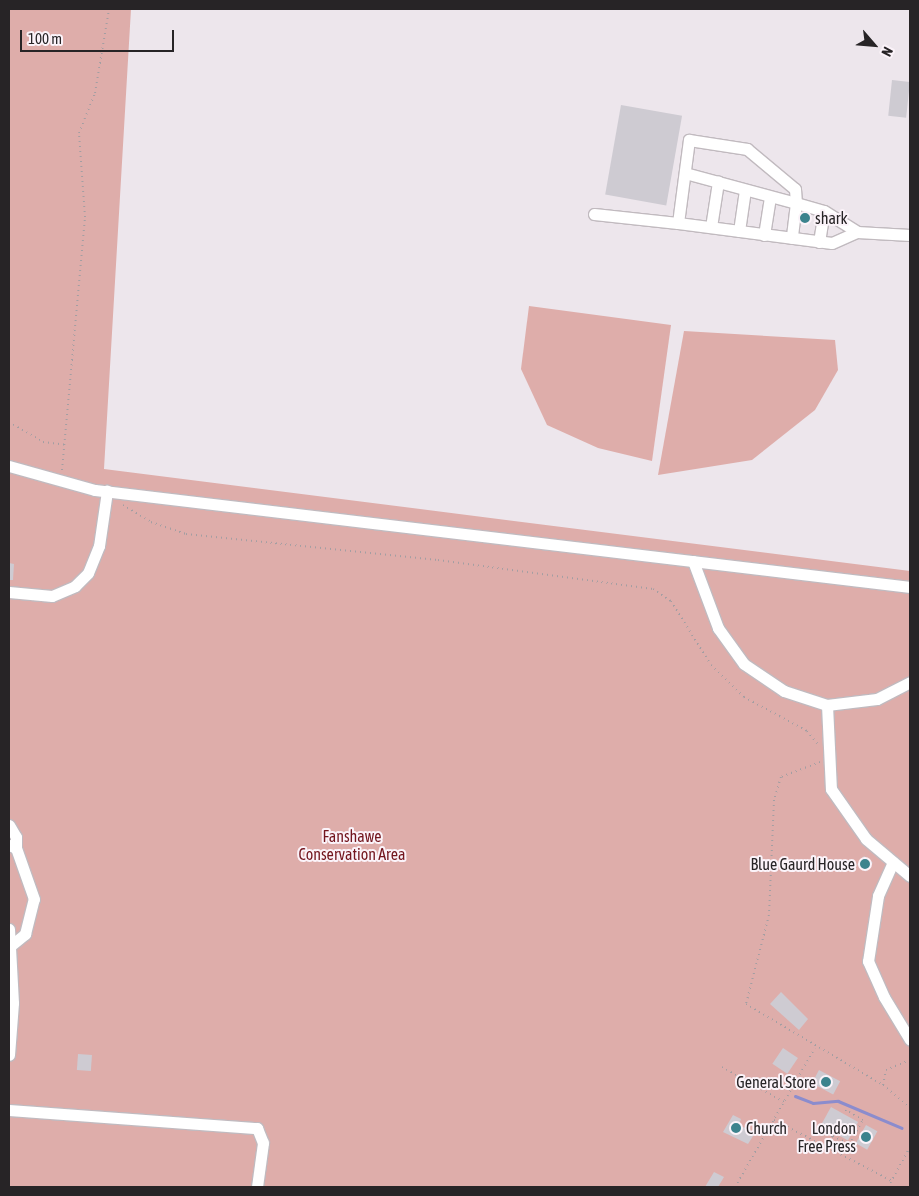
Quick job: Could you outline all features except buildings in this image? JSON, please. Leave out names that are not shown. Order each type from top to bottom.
[{"type":"street","points":[[678,223],[689,140],[747,149],[795,189],[796,203],[792,238]]},
{"type":"street","points":[[685,173],[770,198],[824,211],[857,232]]},
{"type":"street","points":[[711,227],[718,182]]},
{"type":"street","points":[[739,231],[745,190]]},
{"type":"street","points":[[764,234],[770,198]]},
{"type":"street","points":[[818,242],[824,211]]},
{"type":"street","points":[[594,214],[832,243],[857,232],[910,235]]},
{"type":"street","points":[[9,466],[60,483],[107,491],[910,587]]},
{"type":"street","points":[[9,592],[52,596],[75,586],[88,573],[99,546],[107,491]]},
{"type":"street","points":[[693,562],[718,628],[744,664],[784,691],[827,705],[877,699],[910,682]]},
{"type":"street","points":[[827,705],[828,760],[831,789],[866,840],[910,876]]},
{"type":"street","points":[[9,825],[16,837],[12,846],[34,899],[25,934],[10,947]]},
{"type":"street","points":[[893,862],[878,896],[868,961],[884,997],[910,1040]]},
{"type":"street","points":[[9,928],[9,1055]]},
{"type":"street","points":[[9,1110],[257,1128],[263,1143],[257,1187]]},
{"type":"path","points":[[60,483],[66,445],[85,217],[79,133],[95,93],[109,9]]},
{"type":"path","points":[[9,422],[42,442],[66,445]]},
{"type":"path","points":[[107,491],[151,522],[186,534],[438,560],[654,589],[671,601],[711,665],[744,697],[806,731],[828,760],[781,777],[774,800],[769,916],[746,1004],[815,1048],[883,1086],[910,1108]]},
{"type":"path","points":[[735,1187],[815,1048]]},
{"type":"path","points":[[883,1086],[886,1070],[910,1060]]},
{"type":"path","points":[[722,1067],[784,1102]]},
{"type":"path","points":[[827,1147],[834,1134],[850,1144],[863,1120],[846,1110],[844,1114]]},
{"type":"path","points":[[774,1120],[892,1180]]},
{"type":"path","points":[[888,1187],[910,1147]]},
{"type":"green space","name":"Fanshawe Conservation Area","points":[[9,9],[131,9],[104,469],[910,571],[910,1187],[9,1187]]},
{"type":"green space","points":[[529,306],[671,325],[652,461],[598,448],[547,425],[521,369]]},
{"type":"green space","points":[[684,331],[835,340],[838,370],[815,410],[752,460],[658,475]]},
{"type":"waterway","points":[[795,1096],[813,1103],[838,1101],[902,1128]]},
{"type":"place","name":"shark","points":[[805,218]]},
{"type":"place","name":"Blue Gaurd House","points":[[865,864]]},
{"type":"place","name":"General Store","points":[[826,1082]]},
{"type":"place","name":"Church","points":[[736,1128]]},
{"type":"place","name":"London Free Press","points":[[866,1137]]}]
